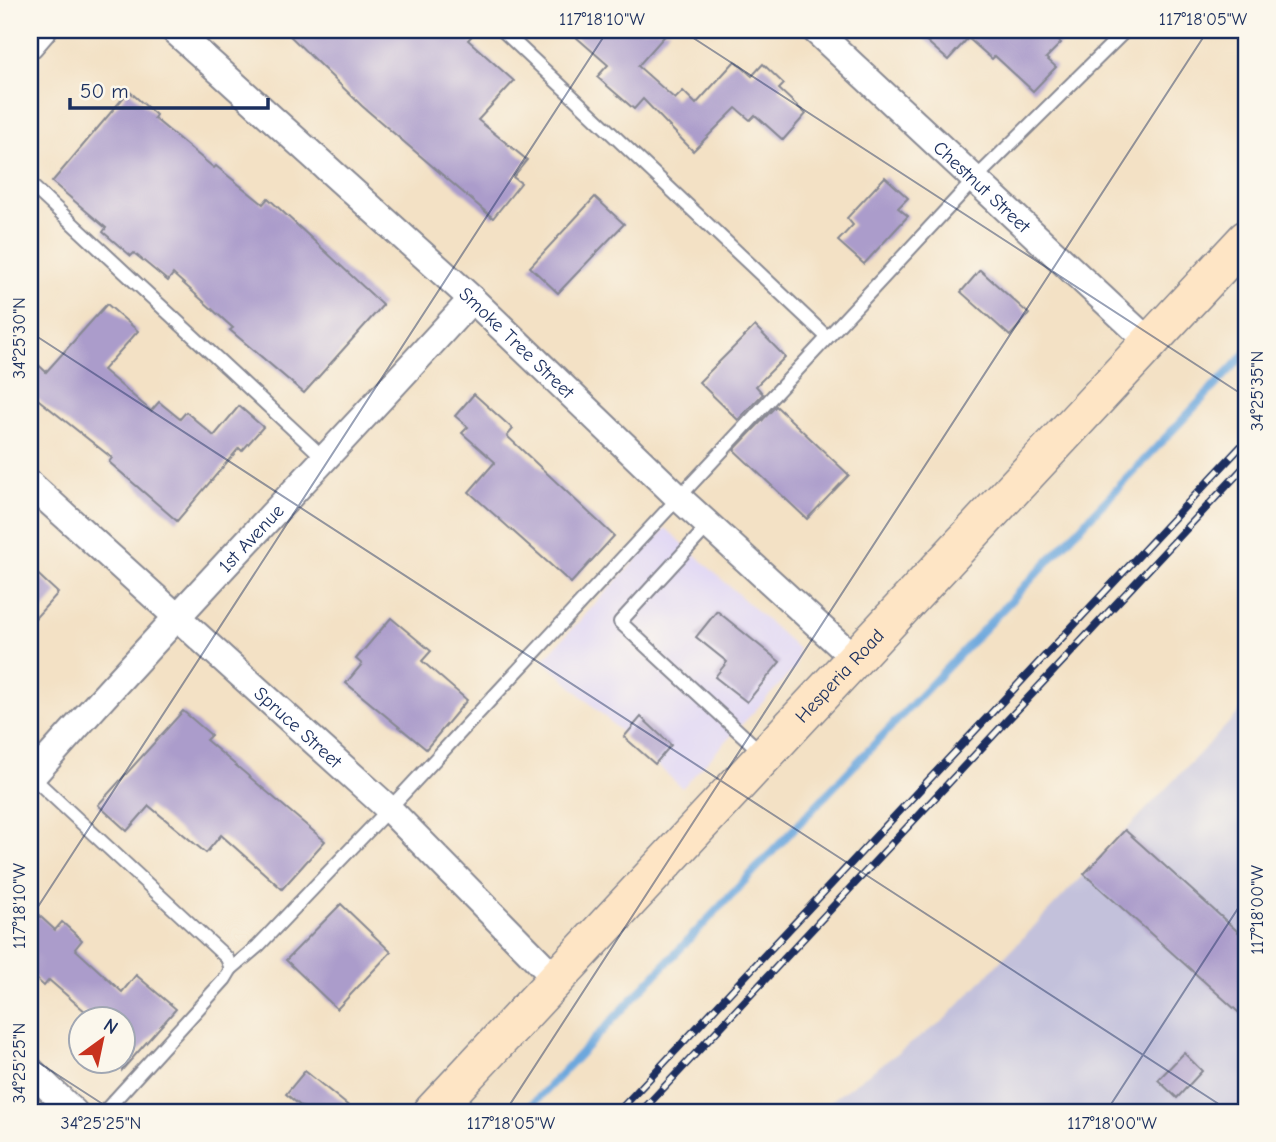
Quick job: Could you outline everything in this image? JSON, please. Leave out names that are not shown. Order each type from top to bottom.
[{"type":"main road","name":"Hesperia Road","points":[[432,1112],[1246,239]]},
{"type":"street","points":[[30,45],[43,30]]},
{"type":"street","name":"Smoke Tree Street","points":[[174,30],[472,299],[680,499],[855,659]]},
{"type":"street","name":"Chestnut Street","points":[[815,30],[1149,342]]},
{"type":"street","name":"1st Avenue","points":[[30,777],[175,615],[326,460],[472,299]]},
{"type":"street","name":"Spruce Street","points":[[30,484],[389,809],[556,979]]},
{"type":"street","points":[[30,1070],[74,1112]]},
{"type":"lane","points":[[502,30],[827,337]]},
{"type":"lane","points":[[104,1112],[225,979],[231,969],[258,946],[389,809],[974,180],[1123,31]]},
{"type":"lane","points":[[30,184],[326,460]]},
{"type":"lane","points":[[709,526],[620,622],[764,756]]},
{"type":"lane","points":[[30,777],[227,958],[231,969]]},
{"type":"shaded area","points":[[666,528],[798,649],[796,667],[682,788],[543,660]]},
{"type":"shaded area","points":[[1246,705],[1246,1112],[815,1112],[944,1020]]},
{"type":"building","points":[[284,30],[477,30],[468,40],[514,81],[478,120],[527,160],[513,177],[521,183],[493,218],[362,106]]},
{"type":"building","points":[[568,30],[670,30],[638,66],[675,99],[683,91],[696,104],[735,61],[752,76],[763,64],[784,84],[779,89],[806,114],[783,140],[755,115],[750,120],[736,108],[693,151],[643,99],[634,109],[597,77],[608,65]]},
{"type":"building","points":[[914,30],[1047,30],[1061,43],[1046,58],[1056,67],[1033,91],[995,56],[992,59],[968,38],[948,60]]},
{"type":"building","points":[[129,91],[156,115],[154,118],[214,168],[216,166],[263,204],[268,198],[383,305],[304,393],[230,330],[233,328],[173,274],[168,281],[134,253],[131,256],[103,232],[106,228],[52,182]]},
{"type":"building","points":[[885,177],[908,198],[898,208],[908,216],[864,264],[838,241],[853,225],[847,218]]},
{"type":"building","points":[[595,197],[624,224],[558,293],[530,267]]},
{"type":"building","points":[[980,270],[1029,314],[1010,336],[961,292]]},
{"type":"building","points":[[107,304],[138,331],[103,370],[151,411],[159,402],[180,419],[186,412],[214,436],[239,406],[263,427],[242,451],[239,448],[177,521],[109,462],[112,458],[30,393],[30,357],[46,372]]},
{"type":"building","points":[[755,326],[785,357],[756,386],[763,394],[738,420],[699,382]]},
{"type":"building","points":[[474,394],[513,429],[507,436],[614,536],[571,583],[469,492],[495,462],[462,433],[468,427],[455,416]]},
{"type":"building","points":[[776,406],[849,475],[807,519],[734,450]]},
{"type":"building","points":[[30,567],[58,593],[30,624]]},
{"type":"building","points":[[717,611],[780,662],[747,702],[715,677],[727,662],[696,637]]},
{"type":"building","points":[[391,618],[431,651],[422,661],[467,700],[426,749],[346,683],[362,664],[356,659]]},
{"type":"building","points":[[183,711],[211,735],[206,740],[325,841],[282,889],[221,835],[206,853],[149,806],[127,831],[98,805]]},
{"type":"building","points":[[641,717],[671,745],[655,764],[624,737]]},
{"type":"building","points":[[1125,830],[1246,939],[1246,1019],[1084,874]]},
{"type":"building","points":[[341,904],[391,952],[337,1009],[286,960]]},
{"type":"building","points":[[30,907],[55,930],[62,922],[82,940],[75,949],[122,992],[136,975],[176,1009],[136,1054],[136,1006],[79,1006],[49,980],[44,986],[30,973]]},
{"type":"building","points":[[1184,1053],[1202,1071],[1177,1098],[1158,1080]]},
{"type":"building","points":[[305,1071],[356,1112],[308,1112],[286,1094]]},
{"type":"waterway","points":[[525,1112],[1246,353]]},
{"type":"railway","points":[[618,1112],[1246,441]]},
{"type":"railway","points":[[641,1112],[1246,465]]}]
